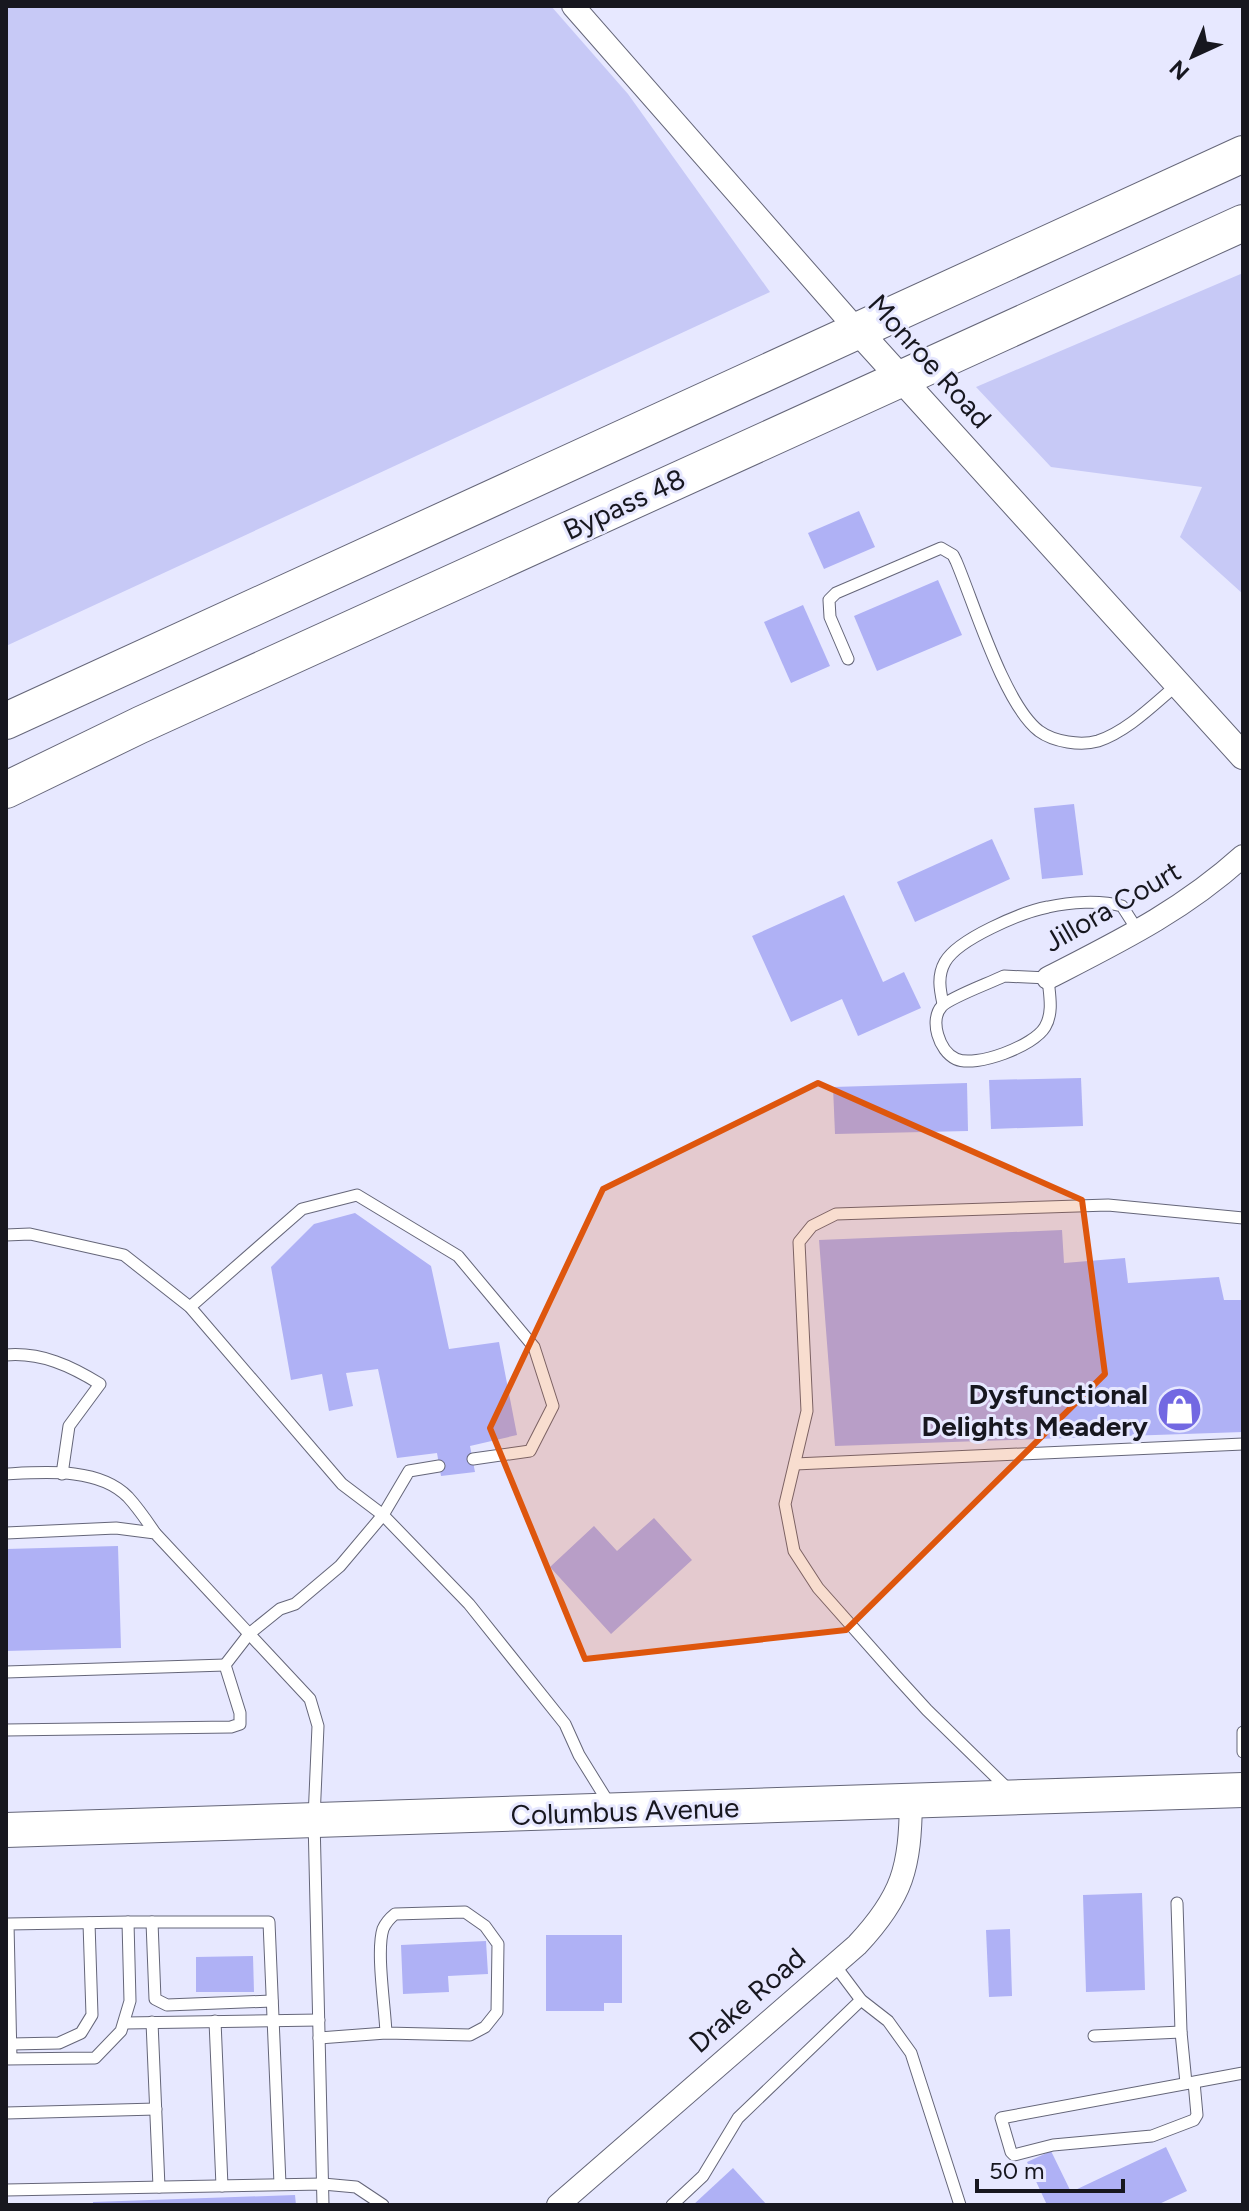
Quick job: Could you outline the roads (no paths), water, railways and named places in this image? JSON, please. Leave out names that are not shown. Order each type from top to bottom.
[{"type":"highway","points":[[6,721],[1243,154]]},
{"type":"highway","name":"Bypass 48","points":[[6,790],[140,725],[1243,223]]},
{"type":"main road","name":"Columbus Avenue","points":[[6,1830],[1243,1790]]},
{"type":"street","name":"Monroe Road","points":[[573,6],[858,331],[1243,756]]},
{"type":"street","name":"Jillora Court","points":[[1048,978],[1183,905],[1243,856]]},
{"type":"street","name":"Drake Road","points":[[558,2205],[877,1924],[899,1888],[911,1842],[911,1801]]},
{"type":"lane","points":[[848,659],[830,617],[829,600],[836,593],[941,548],[953,555],[1000,672],[1027,719],[1040,732],[1066,741],[1096,741],[1137,717],[1178,684]]},
{"type":"lane","points":[[943,1004],[938,986],[944,963],[956,951],[979,935],[1047,907],[1109,902],[1122,906],[1138,931]]},
{"type":"lane","points":[[1004,976],[1048,978],[1051,1007],[1045,1026],[1031,1042],[975,1062],[958,1060],[947,1053],[936,1029],[935,1018],[943,1004],[1004,976]]},
{"type":"lane","points":[[190,1307],[302,1209],[357,1195],[458,1256],[534,1347],[553,1406],[530,1451],[473,1459]]},
{"type":"lane","points":[[1017,1798],[927,1710],[818,1588],[794,1551],[785,1504],[807,1411],[799,1242],[812,1226],[836,1214],[1108,1205],[1243,1218]]},
{"type":"lane","points":[[6,1235],[30,1234],[124,1255],[190,1307],[342,1484],[383,1515],[469,1604],[565,1724],[579,1755],[614,1812]]},
{"type":"lane","points":[[6,1355],[18,1354],[68,1364],[100,1384],[69,1426],[62,1474]]},
{"type":"lane","points":[[795,1464],[1243,1444]]},
{"type":"lane","points":[[225,1665],[249,1634],[280,1609],[295,1604],[340,1566],[383,1515],[409,1471],[439,1466]]},
{"type":"lane","points":[[6,1474],[47,1472],[102,1480],[127,1495],[155,1533],[310,1699],[318,1726],[314,1819],[323,2205]]},
{"type":"lane","points":[[6,1533],[116,1528],[155,1533]]},
{"type":"lane","points":[[6,1672],[225,1665]]},
{"type":"lane","points":[[6,1730],[231,1727],[240,1724],[240,1713],[225,1665]]},
{"type":"lane","points":[[1243,1732],[1243,1752]]},
{"type":"lane","points":[[1177,1903],[1181,2032],[1190,2082],[1197,2115],[1194,2120],[1152,2136],[1053,2145],[1014,2155],[1011,2152],[1001,2118],[1190,2082],[1243,2073]]},
{"type":"lane","points":[[319,2038],[386,2033],[470,2035],[485,2027],[497,2012],[498,1957],[498,1944],[485,1926],[465,1912],[395,1914],[388,1920],[383,1928],[381,1943],[386,2033]]},
{"type":"lane","points":[[128,1922],[130,2001],[121,2031],[95,2058],[8,2059],[11,2044],[8,1924],[128,1922],[269,1922],[280,2184]]},
{"type":"lane","points":[[152,1922],[155,1999],[167,2005],[272,2001]]},
{"type":"lane","points":[[11,2044],[59,2043],[81,2033],[92,2015],[89,1923]]},
{"type":"lane","points":[[834,1964],[861,2000],[888,2021],[911,2053],[960,2205]]},
{"type":"lane","points":[[672,2205],[703,2176],[738,2118],[861,2000]]},
{"type":"lane","points":[[125,2023],[319,2020]]},
{"type":"lane","points":[[215,2021],[222,2186]]},
{"type":"lane","points":[[152,2022],[159,2187]]},
{"type":"lane","points":[[1094,2036],[1181,2032]]},
{"type":"lane","points":[[6,2113],[156,2109]]},
{"type":"lane","points":[[6,2190],[323,2184],[356,2187],[383,2205]]},
{"type":"place","name":"Dysfunctional Delights Meadery","points":[[1179,1410]]}]
